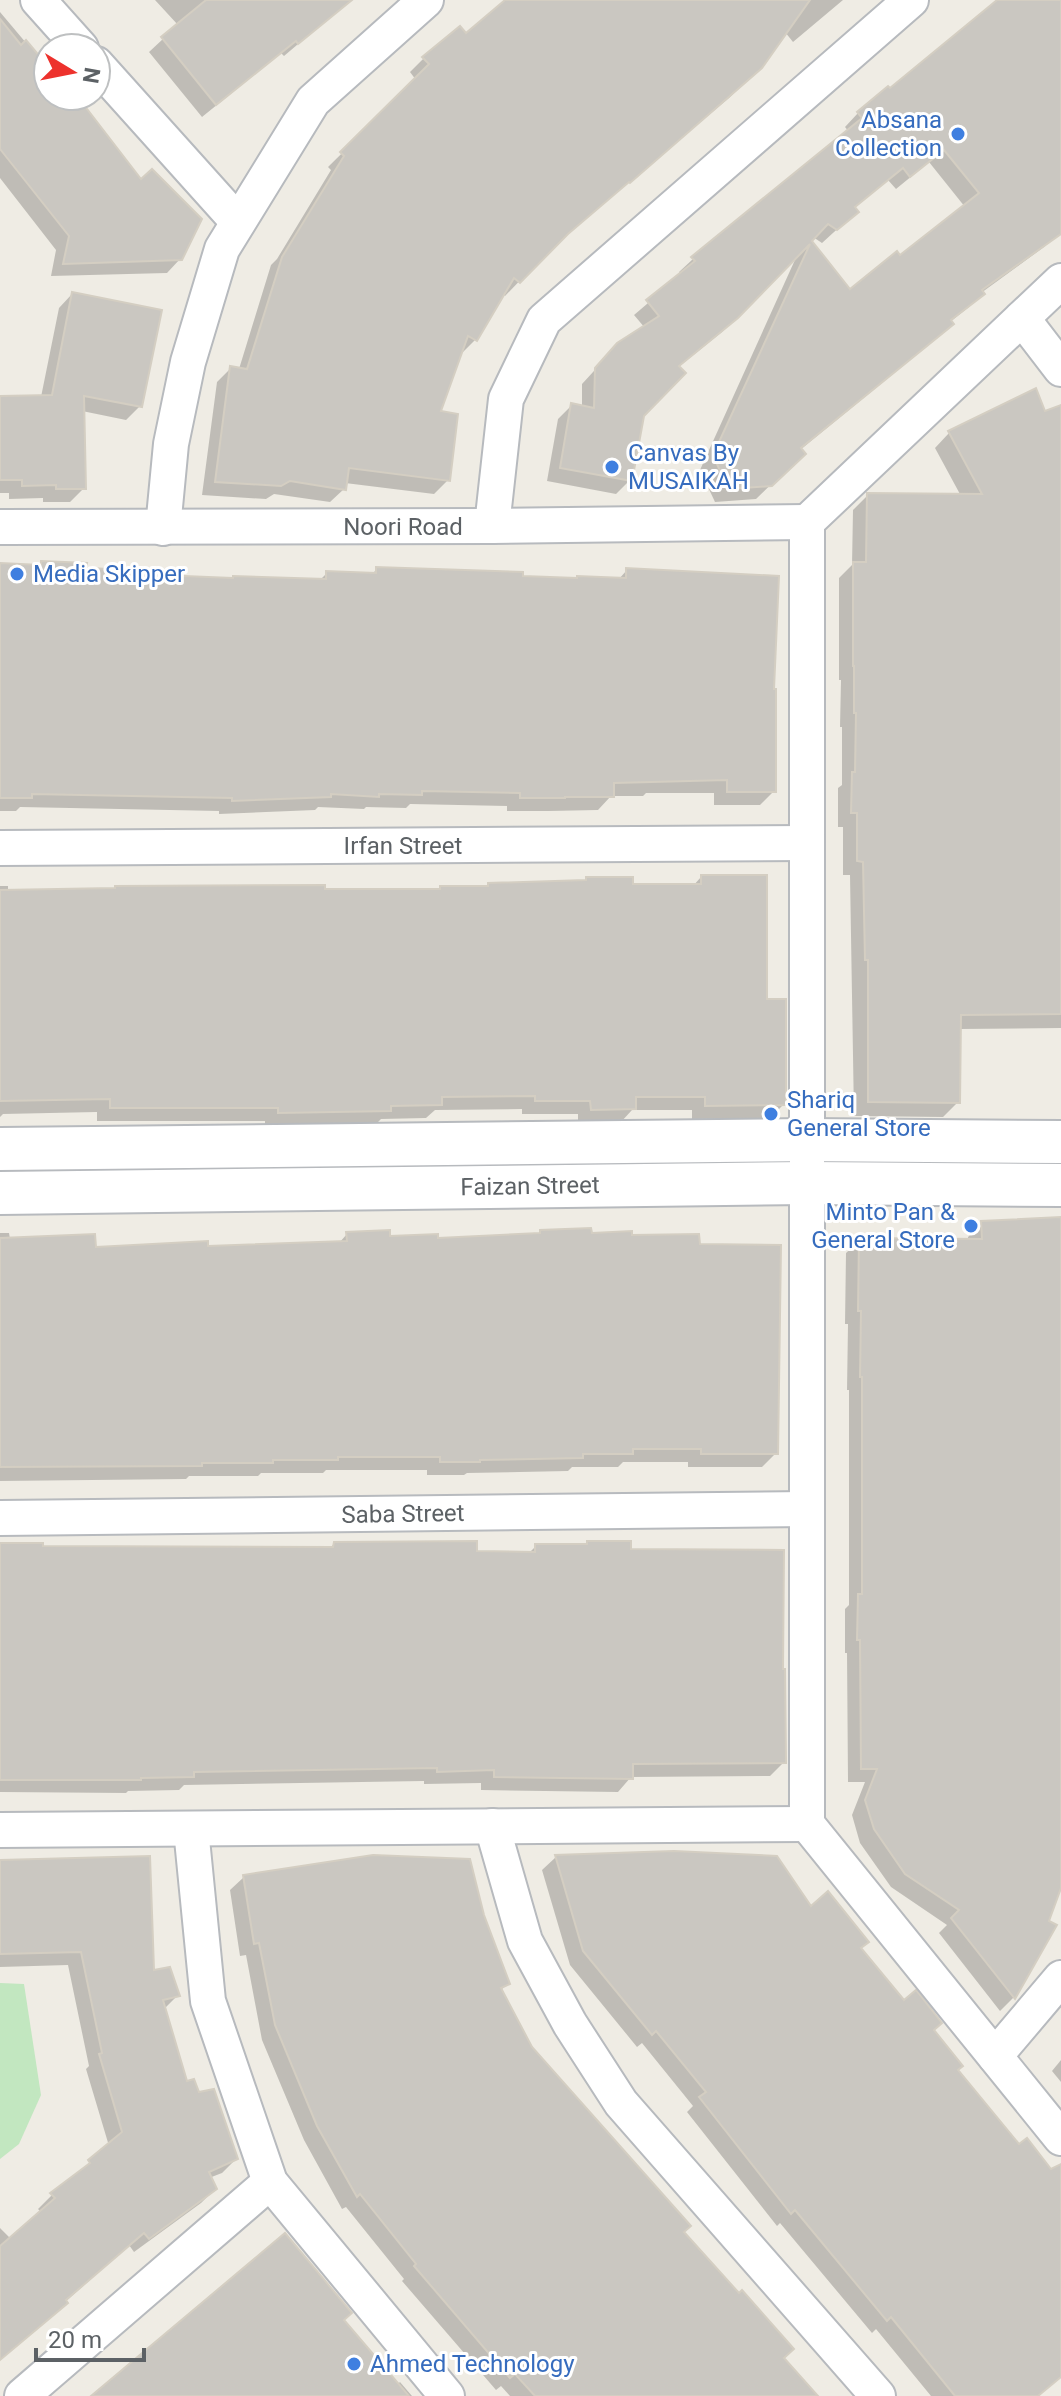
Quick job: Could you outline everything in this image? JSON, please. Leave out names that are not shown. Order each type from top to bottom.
[{"type":"street","points":[[38,0],[67,32]]},
{"type":"street","points":[[163,528],[171,444],[188,362],[222,249],[313,101],[426,0]]},
{"type":"street","points":[[492,526],[506,399],[544,320],[911,0]]},
{"type":"street","points":[[112,82],[238,222]]},
{"type":"street","points":[[1061,281],[807,522],[807,1824],[1061,2138]]},
{"type":"street","points":[[1022,318],[1061,369]]},
{"type":"street","name":"Noori Road","points":[[0,527],[807,522]]},
{"type":"street","name":"Irfan Street","points":[[0,848],[807,843]]},
{"type":"street","name":"Faizan Street","points":[[0,1149],[807,1140],[1061,1142]]},
{"type":"street","name":"Faizan Street","points":[[0,1193],[807,1183],[1061,1185]]},
{"type":"street","name":"Saba Street","points":[[0,1518],[807,1509]]},
{"type":"street","points":[[0,1830],[807,1824]]},
{"type":"street","points":[[492,1826],[525,1941],[570,2024],[621,2103],[878,2396]]},
{"type":"street","points":[[191,1829],[208,2001],[270,2182],[447,2396]]},
{"type":"street","points":[[995,2056],[1061,1978]]},
{"type":"street","points":[[30,2394],[270,2182]]},
{"type":"green space","points":[[0,1983],[24,1984],[41,2095],[19,2144],[0,2159]]},
{"type":"building","points":[[206,0],[352,0],[216,105],[161,37]]},
{"type":"building","points":[[505,0],[810,0],[762,68],[568,234],[520,283],[514,278],[477,341],[468,336],[441,411],[458,414],[450,481],[349,468],[346,490],[290,481],[281,486],[215,482],[230,366],[247,369],[282,257],[344,156],[340,152],[429,64],[422,57],[460,26],[466,33]]},
{"type":"building","points":[[997,0],[1061,0],[1061,234],[982,290],[985,294],[951,320],[954,324],[801,448],[806,454],[772,486],[728,489],[713,455],[810,244],[738,318],[679,366],[686,373],[644,416],[632,481],[560,468],[571,403],[594,408],[595,368],[617,343],[659,316],[646,300],[695,261],[691,257],[862,118],[857,112],[888,86],[890,88]],"holes":[[[944,150],[979,193],[900,255],[897,251],[850,289],[812,241],[828,224],[837,230],[859,212],[855,207],[903,168],[910,177]]]},
{"type":"building","points":[[0,19],[21,45],[26,40],[32,47],[32,112],[89,112],[141,179],[152,169],[202,219],[182,260],[63,264],[69,236],[0,149]]},
{"type":"building","points":[[72,292],[162,310],[142,407],[84,396],[86,489],[56,489],[56,485],[22,486],[22,480],[0,480],[0,396],[52,395]]},
{"type":"building","points":[[1036,388],[1045,411],[1061,405],[1061,1014],[961,1015],[960,1103],[868,1102],[868,960],[865,960],[863,862],[857,861],[857,813],[851,813],[856,713],[853,562],[866,562],[867,493],[982,494],[948,431]]},
{"type":"building","points":[[41,561],[87,563],[86,568],[134,570],[134,574],[233,578],[326,579],[326,571],[376,573],[376,567],[523,572],[523,576],[577,578],[626,578],[626,568],[779,576],[774,689],[776,792],[727,792],[727,780],[614,783],[614,797],[520,798],[520,793],[422,791],[422,795],[379,794],[379,797],[331,794],[331,797],[232,801],[232,798],[32,794],[32,798],[0,798],[0,563],[41,565]]},
{"type":"building","points":[[701,875],[767,875],[767,999],[786,999],[786,1105],[705,1106],[705,1097],[636,1097],[636,1109],[591,1110],[590,1101],[535,1101],[535,1096],[442,1097],[442,1105],[391,1106],[391,1111],[278,1113],[278,1108],[110,1108],[110,1099],[0,1101],[0,890],[325,885],[325,889],[440,889],[440,886],[488,886],[488,883],[586,880],[586,877],[633,877],[633,884],[701,884]]},
{"type":"building","points":[[1061,1217],[1061,1888],[1049,1921],[1057,1925],[1015,1999],[951,1918],[959,1910],[905,1874],[874,1829],[865,1800],[877,1769],[861,1769],[860,1640],[857,1640],[858,1594],[862,1594],[859,1238],[982,1239],[981,1221]]},
{"type":"building","points":[[591,1228],[592,1233],[699,1234],[700,1244],[781,1245],[778,1454],[701,1454],[701,1449],[633,1449],[633,1454],[583,1454],[583,1458],[480,1462],[440,1462],[440,1457],[338,1457],[338,1460],[273,1460],[273,1463],[202,1463],[202,1466],[0,1467],[0,1238],[95,1234],[96,1247],[208,1241],[208,1246],[347,1241],[346,1232],[390,1230],[390,1236],[438,1234],[438,1238]]},
{"type":"building","points":[[477,1541],[477,1551],[535,1552],[535,1544],[587,1544],[587,1541],[631,1541],[631,1549],[784,1550],[786,1763],[633,1764],[633,1779],[494,1777],[494,1770],[437,1772],[437,1768],[194,1772],[194,1777],[141,1780],[0,1780],[0,1543],[43,1543],[43,1546],[333,1547],[334,1542]]},
{"type":"building","points":[[674,1851],[777,1856],[811,1906],[828,1891],[869,1942],[861,1948],[904,2000],[916,1990],[942,2023],[934,2030],[963,2066],[958,2070],[1019,2144],[1027,2138],[1051,2169],[1061,2164],[1061,2377],[1038,2396],[955,2396],[891,2317],[887,2321],[795,2210],[791,2214],[699,2097],[706,2092],[656,2031],[652,2035],[583,1951],[555,1855]]},
{"type":"building","points":[[373,1855],[470,1859],[484,1915],[510,1984],[501,1988],[532,2047],[691,2226],[684,2232],[739,2293],[742,2290],[794,2349],[784,2358],[818,2396],[535,2396],[515,2374],[510,2378],[414,2266],[416,2264],[360,2194],[357,2197],[317,2126],[275,2025],[259,1943],[254,1944],[243,1875]]},
{"type":"building","points":[[150,1856],[154,1970],[170,1967],[180,1996],[163,2000],[187,2081],[194,2079],[199,2092],[214,2089],[238,2159],[209,2172],[217,2189],[149,2239],[144,2233],[0,2360],[0,2246],[55,2198],[50,2193],[90,2163],[88,2160],[122,2132],[99,2054],[102,2053],[81,1952],[0,1954],[0,1860]]},
{"type":"building","points":[[285,2233],[352,2313],[344,2320],[409,2396],[91,2396]]},
{"type":"place","name":"Absana Collection","points":[[958,134]]},
{"type":"place","name":"Canvas By MUSAIKAH","points":[[612,467]]},
{"type":"place","name":"Media Skipper","points":[[17,574]]},
{"type":"place","name":"Shariq General Store","points":[[771,1114]]},
{"type":"place","name":"Minto Pan & General Store","points":[[971,1226]]},
{"type":"place","name":"Ahmed Technology","points":[[354,2364]]}]
